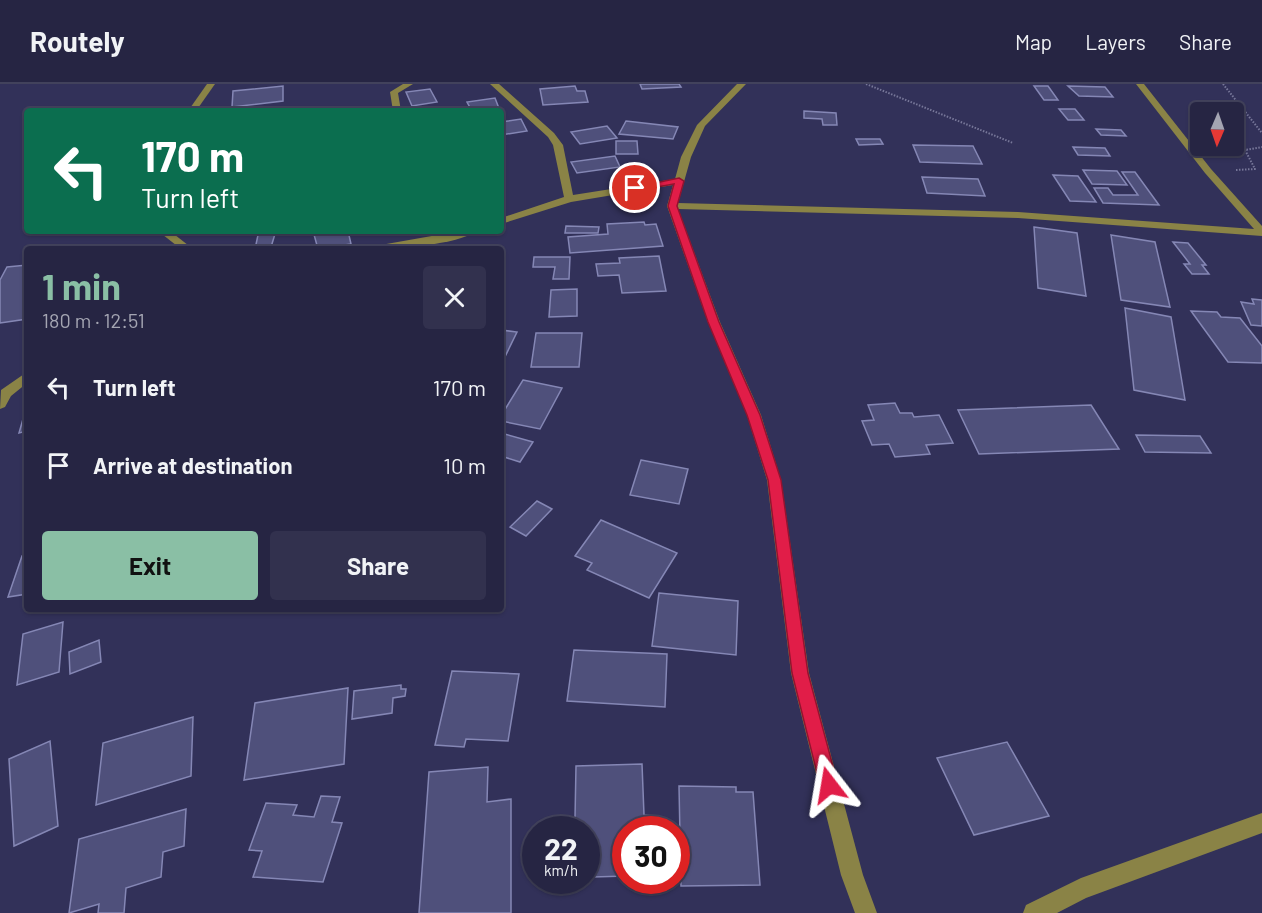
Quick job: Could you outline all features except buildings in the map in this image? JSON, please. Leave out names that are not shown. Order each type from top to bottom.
[{"type":"street","points":[[194,108],[212,84]]},
{"type":"street","points":[[397,108],[394,92],[409,84]]},
{"type":"street","points":[[494,84],[551,135],[558,145],[569,199]]},
{"type":"street","points":[[742,84],[701,125],[679,181],[672,206],[714,322],[754,415],[774,480],[800,673],[852,875],[866,913]]},
{"type":"street","points":[[1140,84],[1208,171],[1262,232]]},
{"type":"street","points":[[504,220],[569,199],[679,181]]},
{"type":"street","points":[[672,206],[1018,215],[1262,232]]},
{"type":"street","points":[[167,234],[184,246]]},
{"type":"street","points":[[394,246],[461,234]]},
{"type":"street","points":[[0,404],[6,393],[24,378]]},
{"type":"street","points":[[1034,913],[1081,889],[1262,823]]},
{"type":"path","points":[[866,84],[1013,143]]},
{"type":"path","points":[[1223,84],[1262,133]]},
{"type":"path","points":[[1208,171],[1255,169],[1245,150],[1262,147]]},
{"type":"route","points":[[635,188],[679,181],[672,206],[714,322],[754,415],[774,480],[800,673],[829,785]]}]
